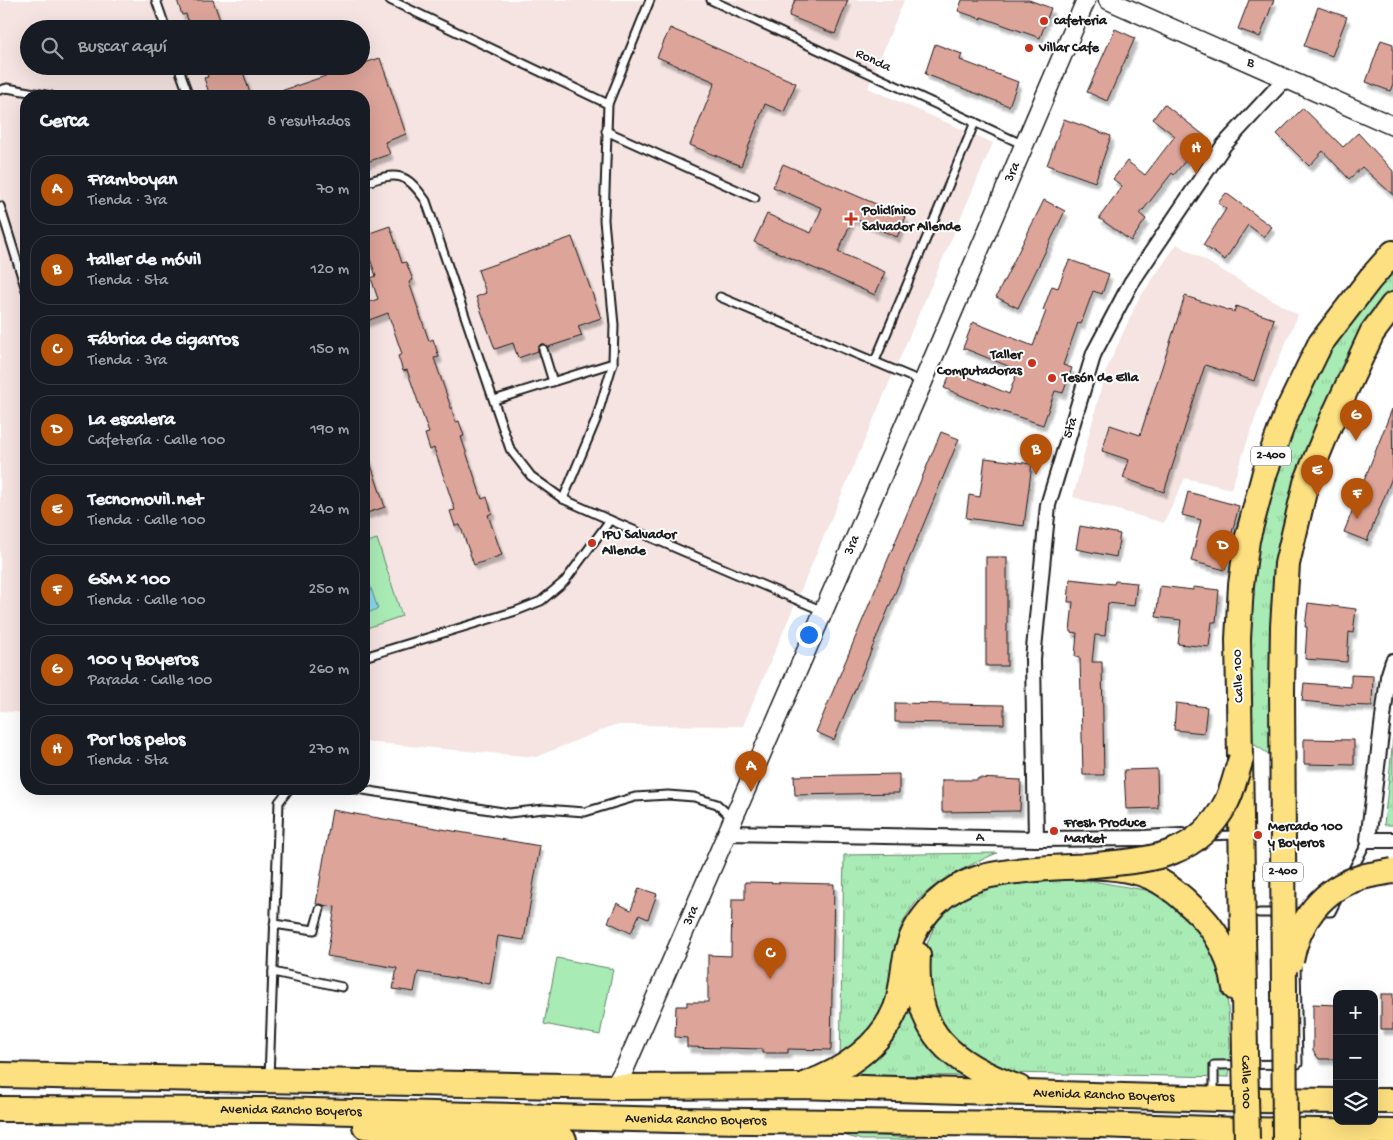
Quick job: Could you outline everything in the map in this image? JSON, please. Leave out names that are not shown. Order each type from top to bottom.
[{"type":"highway","name":"Calle 100","points":[[1241,1137],[1245,1054],[1238,639],[1241,585],[1247,540],[1265,472],[1287,412],[1320,344],[1393,253]]},
{"type":"highway","name":"2-400","points":[[1288,1136],[1284,1052],[1282,692],[1283,626],[1288,564],[1306,483],[1330,424],[1372,332],[1393,305]]},
{"type":"highway","points":[[799,1086],[826,1076],[842,1067],[866,1049],[886,1028],[896,1007],[910,939],[922,919],[941,899],[966,882],[978,878],[1011,871],[1135,862],[1188,845],[1206,831],[1218,817],[1227,801],[1241,759]]},
{"type":"highway","points":[[1085,866],[1124,870],[1158,880],[1177,893],[1211,926],[1226,951],[1235,984],[1245,1054]]},
{"type":"highway","points":[[1284,1052],[1291,960],[1305,920],[1328,894],[1349,882],[1374,874],[1393,871]]},
{"type":"highway","points":[[935,905],[920,940],[917,970],[921,1004],[927,1022],[935,1036],[954,1054],[980,1071],[1019,1088],[1035,1092],[1062,1094]]},
{"type":"highway","name":"Avenida Rancho Boyeros","points":[[0,1075],[614,1087],[799,1086],[1333,1101]]},
{"type":"highway","points":[[1378,1101],[1393,1101]]},
{"type":"highway","name":"Avenida Rancho Boyeros","points":[[0,1110],[272,1110],[672,1120],[1099,1126],[1241,1137],[1393,1132]]},
{"type":"highway","points":[[272,1110],[388,1129],[468,1136],[564,1140]]},
{"type":"highway","points":[[1011,1140],[1034,1132],[1099,1126]]},
{"type":"highway","points":[[1288,1136],[1321,1140]]},
{"type":"street","name":"3ra","points":[[614,1087],[625,1068],[824,611],[1086,0]]},
{"type":"street","name":"B","points":[[1108,0],[1393,126]]},
{"type":"street","name":"5ta","points":[[1036,839],[1032,660],[1048,505],[1094,353],[1131,282],[1224,145],[1285,79]]},
{"type":"street","points":[[1393,661],[1388,677],[1368,840],[1393,840]]},
{"type":"street","name":"A","points":[[730,826],[1036,839],[1182,836]]},
{"type":"lane","points":[[156,0],[163,20]]},
{"type":"lane","points":[[390,0],[608,104]]},
{"type":"lane","points":[[563,499],[596,420],[613,363],[614,325],[604,220],[608,104],[650,0]]},
{"type":"lane","name":"Ronda","points":[[711,0],[1024,145]]},
{"type":"lane","points":[[181,75],[187,90]]},
{"type":"lane","points":[[0,90],[7,88],[20,90]]},
{"type":"lane","points":[[874,362],[975,122]]},
{"type":"lane","points":[[606,131],[755,198]]},
{"type":"lane","points":[[370,181],[386,176],[401,177],[415,186],[426,201],[510,449],[531,476],[563,499],[824,611]]},
{"type":"lane","points":[[0,206],[20,271]]},
{"type":"lane","points":[[720,297],[923,382]]},
{"type":"lane","points":[[544,349],[553,382]]},
{"type":"lane","points":[[494,400],[613,363]]},
{"type":"lane","points":[[370,656],[516,612],[541,601],[565,580],[610,520]]},
{"type":"lane","points":[[370,791],[509,813],[544,809],[585,812],[635,798],[668,795],[694,798],[717,804],[730,826]]},
{"type":"lane","points":[[268,1080],[279,802],[284,795]]},
{"type":"lane","name":"A","points":[[1182,836],[1234,836]]},
{"type":"lane","points":[[1304,913],[1331,912],[1368,840]]},
{"type":"lane","points":[[274,924],[314,930],[320,909]]},
{"type":"lane","points":[[1259,913],[1296,913]]},
{"type":"lane","points":[[1214,1099],[1214,1065],[1298,1064],[1296,925]]},
{"type":"lane","points":[[272,972],[342,988]]},
{"type":"shaded area","name":"IPU Salvador Allende","points":[[0,0],[904,0],[868,88],[993,143],[743,726],[614,725],[536,757],[370,743],[370,90],[20,90],[20,713],[0,711]]},
{"type":"shaded area","points":[[1177,244],[1298,315],[1264,393],[1231,489],[1185,478],[1164,523],[1073,497],[1105,373],[1138,300]]},
{"type":"green space","points":[[1393,265],[1393,291],[1386,300],[1299,478],[1273,757],[1249,741],[1247,640],[1255,540],[1273,473],[1327,349]]},
{"type":"green space","points":[[377,539],[402,616],[370,627],[370,541]]},
{"type":"green space","points":[[1393,739],[1393,825],[1384,825]]},
{"type":"green space","points":[[997,853],[966,867],[936,885],[918,900],[905,919],[898,935],[890,987],[882,1007],[866,1035],[840,1062],[844,855]]},
{"type":"green space","points":[[1053,878],[1098,882],[1145,890],[1165,898],[1196,925],[1218,957],[1227,989],[1230,1045],[1229,1077],[1004,1073],[951,1042],[926,993],[925,956],[928,941],[942,914],[956,900],[987,884]]},
{"type":"green space","points":[[557,958],[613,969],[600,1035],[544,1024]]},
{"type":"green space","points":[[911,998],[970,1076],[851,1075],[867,1063]]},
{"type":"green space","points":[[835,1133],[944,1140],[862,1140]]},
{"type":"water","points":[[370,586],[378,609],[370,612]]},
{"type":"building","points":[[177,0],[213,0],[220,20],[188,20],[186,14],[182,15]]},
{"type":"building","points":[[795,0],[848,0],[835,34],[789,16]]},
{"type":"building","points":[[962,0],[1029,0],[1051,8],[1040,38],[958,11]]},
{"type":"building","points":[[1249,0],[1274,0],[1260,37],[1238,29]]},
{"type":"building","points":[[1318,7],[1347,17],[1332,56],[1304,46]]},
{"type":"building","points":[[670,28],[796,83],[784,112],[765,104],[741,166],[690,145],[715,82],[657,57]]},
{"type":"building","points":[[1115,29],[1135,38],[1107,101],[1087,92]]},
{"type":"building","points":[[1381,40],[1393,44],[1393,84],[1390,91],[1366,82]]},
{"type":"building","points":[[935,44],[962,54],[960,60],[1018,82],[1009,106],[925,74]]},
{"type":"building","points":[[380,58],[406,134],[385,142],[390,154],[370,161],[370,90],[284,90],[328,75],[370,75],[370,61]]},
{"type":"building","points":[[207,75],[244,75],[249,90],[208,90],[204,78],[208,77]]},
{"type":"building","points":[[1164,104],[1205,136],[1174,175],[1172,173],[1140,214],[1146,219],[1131,241],[1099,218],[1122,186],[1113,179],[1127,161],[1145,175],[1175,136],[1153,119]]},
{"type":"building","points":[[1303,108],[1343,147],[1358,133],[1393,171],[1393,195],[1362,167],[1349,179],[1323,151],[1309,166],[1277,134]]},
{"type":"building","points":[[1064,119],[1111,136],[1095,182],[1047,165]]},
{"type":"building","points":[[783,164],[906,217],[897,237],[853,218],[838,252],[885,272],[875,295],[754,242],[767,214],[811,233],[822,208],[773,187]]},
{"type":"building","points":[[1226,193],[1272,227],[1264,237],[1248,225],[1225,260],[1203,245],[1226,209],[1218,203]]},
{"type":"building","points":[[1044,200],[1065,211],[1018,308],[996,297]]},
{"type":"building","points":[[390,226],[402,263],[406,262],[413,280],[409,282],[429,341],[433,339],[439,357],[434,358],[456,422],[459,421],[464,436],[461,437],[482,499],[487,497],[492,513],[488,515],[502,555],[474,565],[460,525],[455,526],[450,511],[455,510],[434,448],[430,450],[425,434],[429,433],[407,370],[403,371],[398,356],[402,354],[388,313],[370,320],[370,302],[378,299],[371,278],[376,276],[370,258],[370,233]]},
{"type":"building","points":[[572,237],[601,318],[578,326],[582,336],[548,347],[545,344],[541,344],[538,347],[538,351],[518,358],[513,343],[495,349],[476,297],[486,293],[478,270]]},
{"type":"building","points":[[1070,260],[1109,274],[1102,294],[1093,291],[1081,324],[1078,323],[1063,365],[1072,368],[1063,393],[1055,391],[1043,425],[988,407],[944,388],[952,370],[1009,394],[1018,370],[963,348],[973,322],[1033,346],[1046,311],[1043,310],[1052,286],[1058,288]]},
{"type":"building","points":[[1185,296],[1234,312],[1236,306],[1274,319],[1254,381],[1205,365],[1164,492],[1123,478],[1129,460],[1102,451],[1110,425],[1140,435]]},
{"type":"building","points":[[1392,409],[1393,475],[1367,541],[1344,532]]},
{"type":"building","points":[[941,432],[959,439],[834,740],[816,732]]},
{"type":"building","points":[[985,458],[1032,464],[1024,526],[966,518],[969,495],[980,497]]},
{"type":"building","points":[[370,462],[385,507],[370,512]]},
{"type":"building","points":[[1188,492],[1239,506],[1229,544],[1232,544],[1225,570],[1191,561],[1201,520],[1182,515]]},
{"type":"building","points":[[1080,526],[1120,534],[1116,557],[1076,549]]},
{"type":"building","points":[[986,557],[1007,557],[1007,666],[986,666]]},
{"type":"building","points":[[1070,579],[1114,584],[1115,581],[1137,583],[1134,606],[1108,603],[1105,636],[1095,635],[1092,662],[1102,662],[1104,775],[1083,775],[1080,658],[1075,657],[1077,633],[1070,632],[1073,602],[1068,602]]},
{"type":"building","points":[[1160,586],[1193,590],[1193,587],[1219,590],[1216,622],[1212,622],[1209,647],[1178,644],[1181,620],[1156,617]]},
{"type":"building","points":[[1308,603],[1356,609],[1353,633],[1349,632],[1347,662],[1305,659],[1307,627],[1305,627]]},
{"type":"building","points":[[1351,675],[1373,676],[1372,706],[1302,701],[1304,683],[1351,687]]},
{"type":"building","points":[[895,703],[1004,705],[1004,724],[895,722]]},
{"type":"building","points":[[1176,703],[1207,707],[1204,733],[1174,730]]},
{"type":"building","points":[[1304,739],[1354,740],[1354,765],[1304,764]]},
{"type":"building","points":[[1157,769],[1158,808],[1126,809],[1124,770]]},
{"type":"building","points":[[899,774],[899,793],[795,795],[794,776]]},
{"type":"building","points":[[978,778],[1021,780],[1020,811],[942,812],[942,780],[978,780]]},
{"type":"building","points":[[332,810],[540,846],[524,940],[498,936],[490,984],[418,972],[414,992],[393,989],[397,968],[327,956],[335,907],[316,904]]},
{"type":"building","points":[[745,882],[834,884],[831,1050],[788,1049],[788,1053],[762,1053],[762,1049],[687,1047],[687,1038],[675,1037],[676,1006],[687,1006],[687,1002],[708,1002],[708,955],[731,956],[732,899],[745,899]]},
{"type":"building","points":[[639,888],[657,894],[648,919],[639,915],[631,933],[608,922],[617,903],[631,910]]},
{"type":"building","points":[[1381,994],[1393,994],[1393,1029],[1381,1029]]},
{"type":"building","points":[[1313,1004],[1333,1005],[1333,1059],[1319,1059],[1313,1051]]},
{"type":"place","name":"cafeteria","points":[[1044,21]]},
{"type":"place","name":"Villar Cafe","points":[[1029,48]]},
{"type":"place","name":"Por los pelos","points":[[1196,174]]},
{"type":"place","name":"Policlínico Salvador Allende","points":[[851,219]]},
{"type":"place","name":"Taller Computadoras","points":[[1032,363]]},
{"type":"place","name":"Tesón de Ella","points":[[1052,378]]},
{"type":"place","name":"100 y Boyeros","points":[[1356,441]]},
{"type":"place","name":"taller de móvil","points":[[1036,475]]},
{"type":"place","name":"Tecnomovil.net","points":[[1317,496]]},
{"type":"place","name":"GSM x 100","points":[[1357,519]]},
{"type":"place","name":"IPU Salvador Allende","points":[[592,543]]},
{"type":"place","name":"La escalera","points":[[1223,571]]},
{"type":"place","name":"Framboyan","points":[[751,792]]},
{"type":"place","name":"Fresh Produce Market","points":[[1054,831]]},
{"type":"place","name":"Mercado 100 y Boyeros","points":[[1258,835]]},
{"type":"place","name":"Fábrica de cigarros","points":[[770,979]]}]
